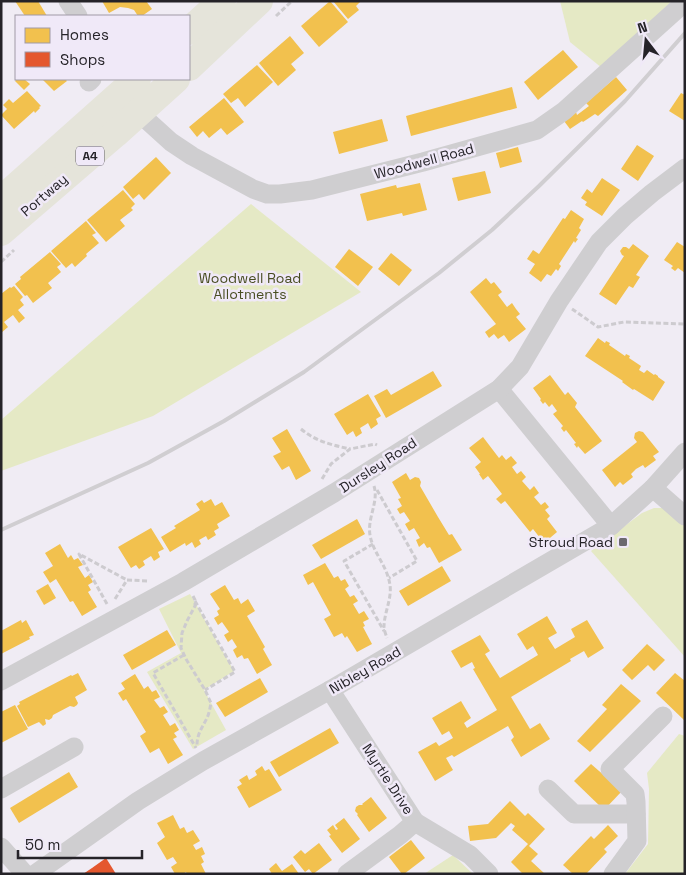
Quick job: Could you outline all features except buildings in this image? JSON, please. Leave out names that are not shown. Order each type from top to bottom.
[{"type":"highway","points":[[190,30],[222,1]]},
{"type":"highway","points":[[190,67],[259,1]]},
{"type":"highway","name":"Portway","points":[[1,200],[136,80]]},
{"type":"highway","name":"Portway","points":[[1,232],[175,80]]},
{"type":"street","points":[[68,1],[77,15]]},
{"type":"street","name":"Woodwell Road","points":[[139,113],[171,142],[253,189],[267,194],[312,190],[423,162],[537,130],[564,111],[685,2]]},
{"type":"street","name":"Dursley Road","points":[[1,681],[183,582],[334,493],[371,480],[499,389],[520,367],[559,301],[599,242],[625,216],[685,168]]},
{"type":"street","points":[[499,389],[611,526]]},
{"type":"street","name":"Nibley Road","points":[[35,874],[138,801],[203,761],[330,690],[611,526],[653,488],[685,452]]},
{"type":"street","points":[[653,488],[685,516]]},
{"type":"street","name":"Myrtle Drive","points":[[330,690],[415,822],[347,874]]},
{"type":"street","points":[[613,874],[637,841],[635,794],[610,769],[663,716]]},
{"type":"street","points":[[1,788],[74,747]]},
{"type":"street","points":[[548,789],[574,814],[636,808]]},
{"type":"street","points":[[415,822],[470,855],[489,874]]},
{"type":"street","points":[[1,847],[25,874]]},
{"type":"path","points":[[559,301],[598,327],[624,322],[685,324]]},
{"type":"path","points":[[301,429],[308,436],[350,449]]},
{"type":"path","points":[[371,480],[376,495],[369,524],[370,536],[387,572],[390,587],[384,628],[386,634]]},
{"type":"path","points":[[371,480],[417,560],[389,578]]},
{"type":"path","points":[[373,544],[344,561],[395,652]]},
{"type":"path","points":[[109,608],[79,554],[128,580]]},
{"type":"path","points":[[183,582],[235,672],[205,690]]},
{"type":"path","points":[[184,655],[153,673],[196,749],[197,738],[208,716],[211,703],[181,648],[182,634],[186,621],[195,606],[195,600]]},
{"type":"green space","points":[[560,1],[672,1],[602,68],[570,42]]},
{"type":"green space","name":"Woodwell Road Allotments","points":[[251,204],[361,292],[153,416],[1,471],[1,420]]},
{"type":"green space","points":[[654,508],[667,508],[685,524],[685,657],[591,551],[642,513]]},
{"type":"green space","points":[[190,594],[234,671],[204,690],[226,730],[193,749],[147,672],[181,653],[159,609]]},
{"type":"green space","points":[[679,734],[685,736],[685,874],[625,874],[648,844],[649,789],[647,773]]},
{"type":"green space","points":[[453,855],[473,874],[424,874]]},
{"type":"railway","points":[[1,530],[148,463],[224,421],[304,372],[439,273],[492,230],[625,101],[685,33]]},
{"type":"place","name":"Stroud Road","points":[[623,542]]}]
